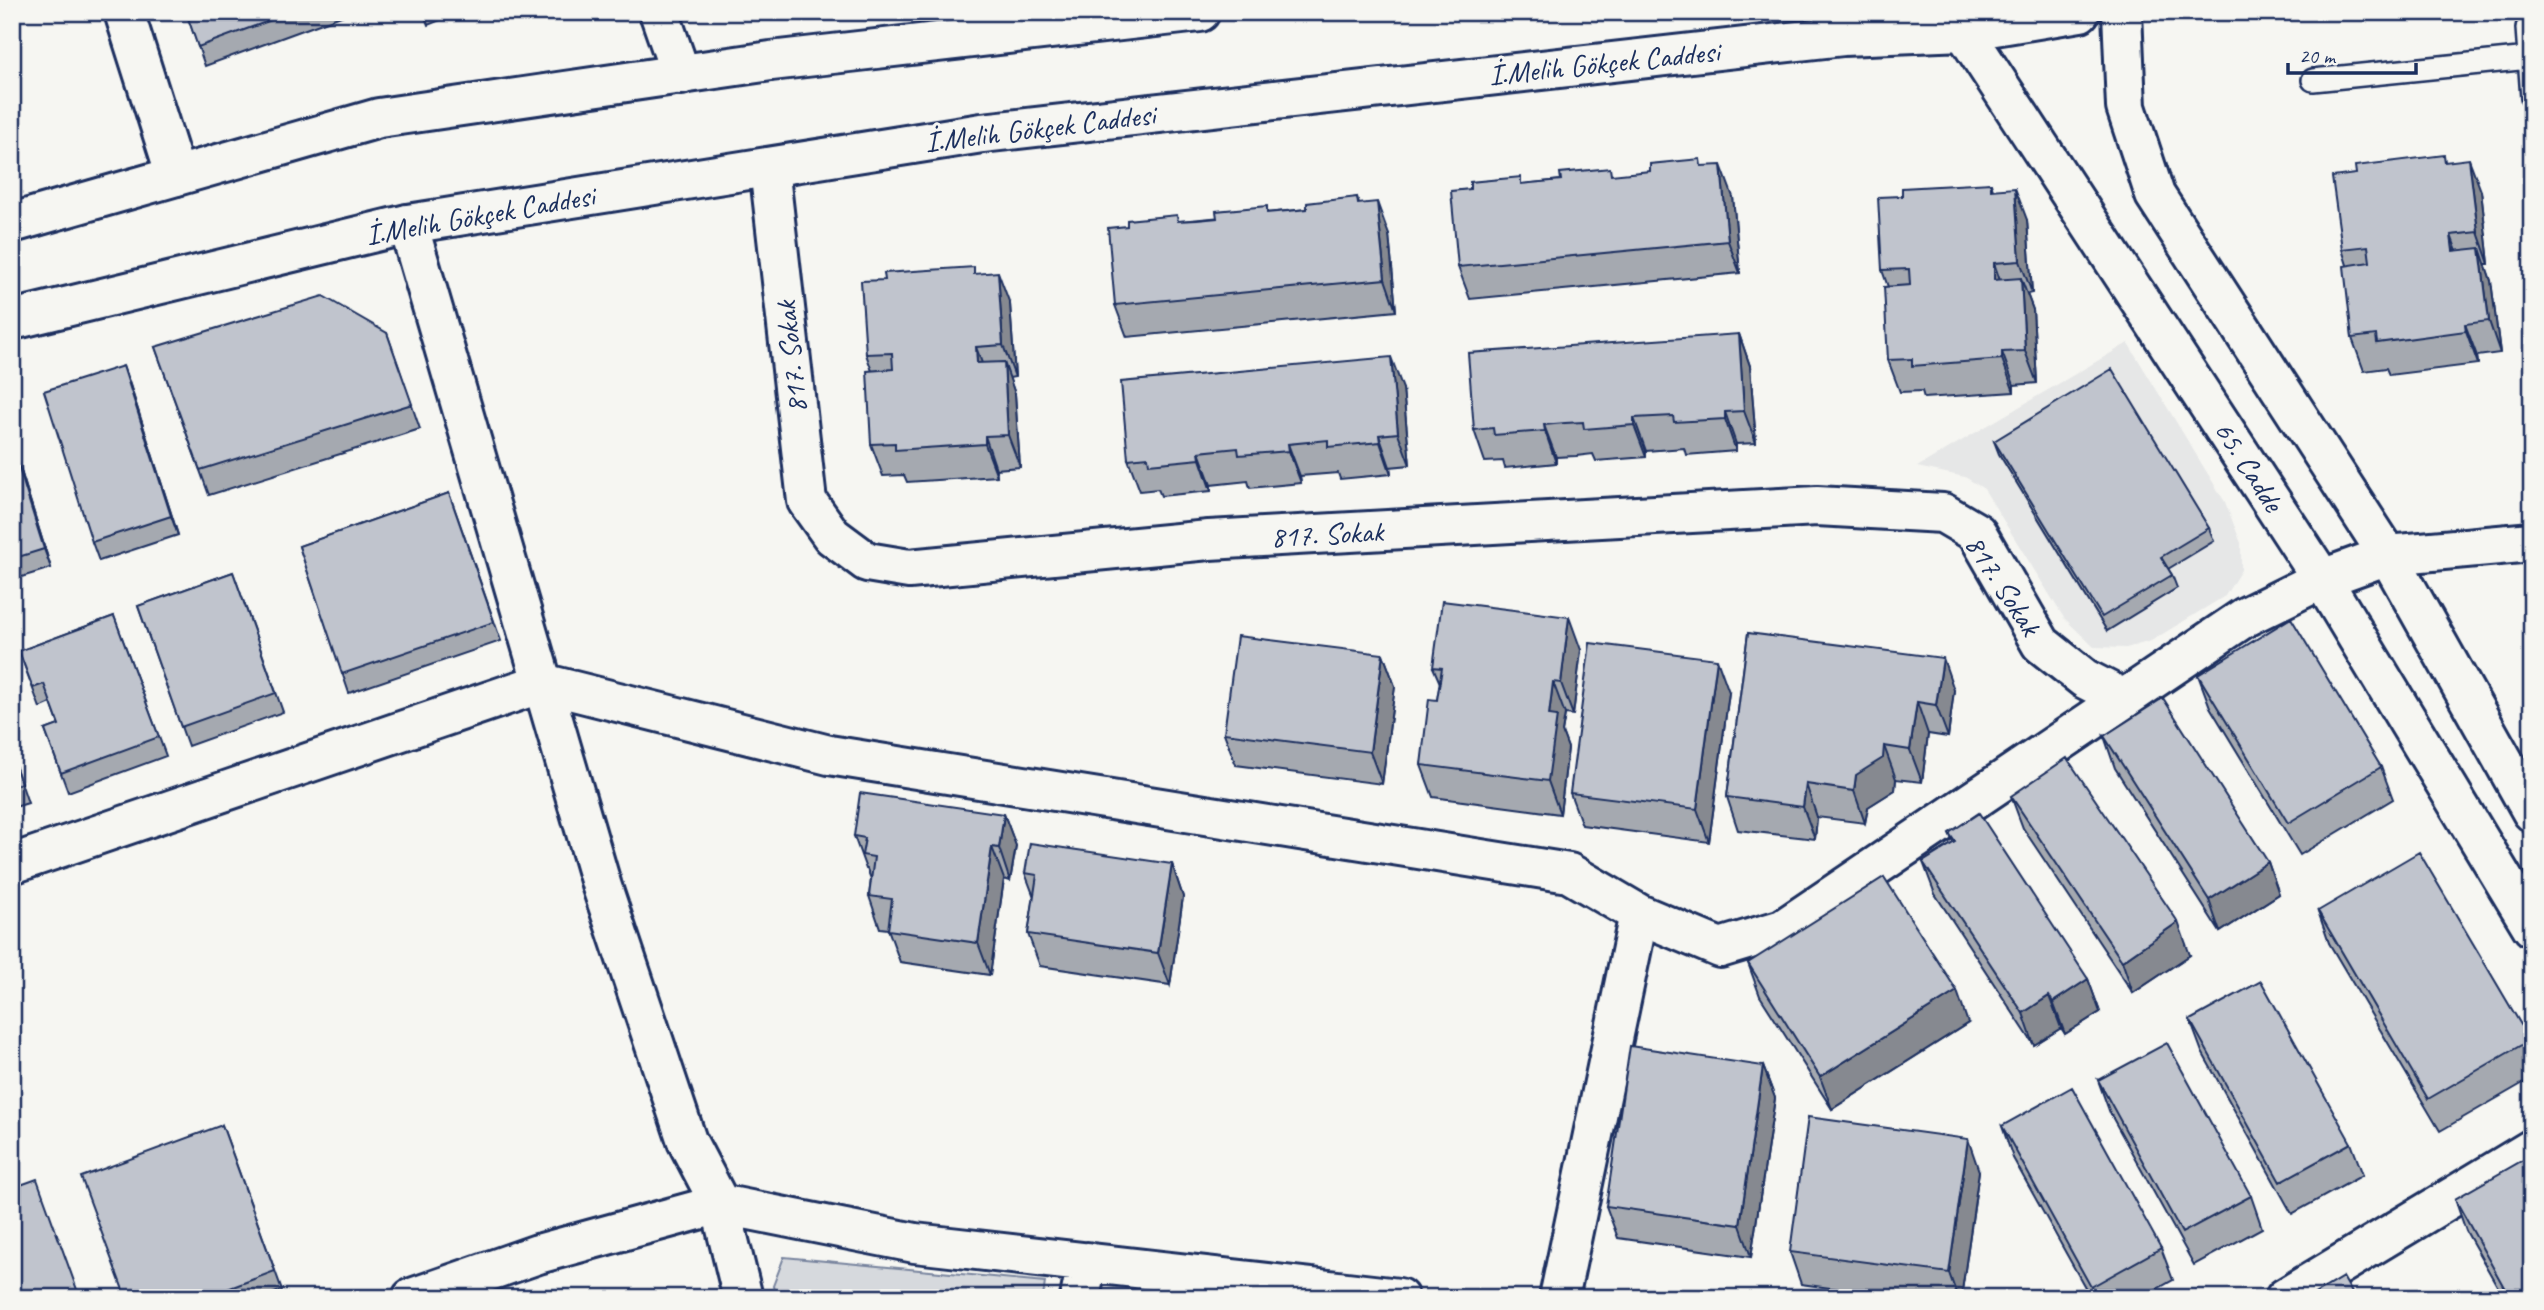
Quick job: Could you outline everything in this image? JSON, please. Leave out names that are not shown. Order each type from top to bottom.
[{"type":"street","points":[[124,12],[176,176]]},
{"type":"street","points":[[659,12],[681,75]]},
{"type":"street","name":"İ.Melih Gökçek Caddesi","points":[[12,320],[408,224],[1024,128],[1960,22],[2080,12]]},
{"type":"street","points":[[2122,12],[2126,107],[2155,195],[2388,555],[2532,812]]},
{"type":"street","points":[[12,223],[379,118],[681,75],[1189,13]]},
{"type":"street","name":"65. Cadde","points":[[1960,22],[2322,579],[2532,927]]},
{"type":"street","name":"817. Sokak","points":[[769,167],[807,501],[832,537],[867,562],[909,569],[1209,540],[1817,506],[1943,513],[1977,533],[2041,643],[2085,679],[2124,699]]},
{"type":"street","points":[[408,224],[602,887],[687,1141],[720,1204],[743,1298]]},
{"type":"street","points":[[12,864],[542,683],[829,755],[1569,873],[1639,914],[1720,948],[1783,929],[2245,617],[2322,579],[2388,555],[2532,542]]},
{"type":"street","points":[[1559,1298],[1639,914]]},
{"type":"street","points":[[2285,1298],[2532,1149]]},
{"type":"street","points":[[412,1298],[538,1254],[720,1204],[1083,1280],[1399,1298]]},
{"type":"lane","points":[[2532,28],[2528,28],[2532,98]]},
{"type":"lane","points":[[2313,80],[2529,58]]},
{"type":"shaded area","points":[[2128,343],[2225,502],[2241,543],[2241,570],[2225,596],[2151,641],[2126,648],[2094,647],[2064,618],[1984,489],[1965,477],[1917,467]]},
{"type":"shaded area","points":[[784,1257],[1045,1282],[1043,1298],[776,1298],[773,1286]]},
{"type":"building","points":[[186,12],[293,12],[198,47]]},
{"type":"building","points":[[2444,155],[2445,162],[2469,159],[2478,232],[2451,235],[2453,251],[2480,248],[2489,321],[2465,324],[2466,331],[2377,343],[2376,335],[2352,338],[2344,266],[2370,262],[2368,246],[2342,249],[2332,177],[2356,174],[2355,166]]},
{"type":"building","points":[[1700,159],[1701,166],[1721,165],[1728,241],[1458,267],[1451,191],[1470,189],[1470,182],[1521,177],[1521,184],[1561,180],[1560,173],[1610,168],[1611,175],[1650,171],[1650,164]]},
{"type":"building","points":[[1991,183],[1991,190],[2015,188],[2020,261],[1994,263],[1994,280],[2021,278],[2025,351],[2002,352],[2002,359],[1912,366],[1912,359],[1888,360],[1884,287],[1910,285],[1909,269],[1882,270],[1878,197],[1902,196],[1902,188]]},
{"type":"building","points":[[1357,197],[1358,204],[1377,202],[1385,279],[1115,305],[1108,228],[1127,226],[1127,220],[1177,215],[1178,221],[1217,218],[1216,211],[1267,206],[1267,213],[1307,209],[1307,203]]},
{"type":"building","points":[[974,267],[974,274],[998,272],[1003,345],[976,347],[977,363],[1004,362],[1008,435],[985,436],[985,444],[895,450],[895,443],[871,444],[867,371],[893,369],[892,353],[866,354],[861,281],[885,280],[884,273]]},
{"type":"building","points":[[323,296],[387,333],[412,404],[200,470],[155,347]]},
{"type":"building","points":[[1739,334],[1744,411],[1725,412],[1725,419],[1674,422],[1673,416],[1634,418],[1634,425],[1584,429],[1583,422],[1565,423],[1544,425],[1545,431],[1494,435],[1493,428],[1474,430],[1468,353]]},
{"type":"building","points":[[1391,357],[1398,433],[1379,435],[1380,442],[1328,447],[1328,440],[1288,444],[1289,451],[1239,455],[1238,448],[1199,452],[1200,459],[1149,464],[1148,457],[1128,459],[1121,382]]},
{"type":"building","points":[[123,366],[171,516],[92,542],[44,391]]},
{"type":"building","points":[[2112,369],[2209,528],[2161,557],[2172,575],[2102,617],[1994,441]]},
{"type":"building","points":[[12,446],[44,549],[12,559]]},
{"type":"building","points":[[449,493],[494,622],[342,674],[299,546]]},
{"type":"building","points":[[233,572],[276,693],[181,727],[138,606]]},
{"type":"building","points":[[1442,601],[1569,617],[1561,683],[1553,682],[1549,715],[1557,716],[1548,781],[1421,765],[1429,699],[1437,700],[1442,668],[1433,667]]},
{"type":"building","points":[[114,616],[159,737],[61,773],[45,730],[59,725],[44,684],[33,688],[19,651]]},
{"type":"building","points":[[2291,618],[2381,767],[2288,823],[2198,675]]},
{"type":"building","points":[[1748,633],[1943,658],[1936,705],[1917,702],[1910,750],[1884,746],[1883,758],[1856,775],[1854,791],[1806,784],[1803,807],[1727,797]]},
{"type":"building","points":[[1237,636],[1383,654],[1370,752],[1224,733]]},
{"type":"building","points":[[1590,643],[1717,659],[1697,809],[1570,793]]},
{"type":"building","points":[[2163,698],[2268,862],[2209,900],[2104,736]]},
{"type":"building","points":[[12,757],[21,783],[12,787]]},
{"type":"building","points":[[2067,758],[2178,922],[2122,961],[2011,796]]},
{"type":"building","points":[[860,793],[1004,814],[999,848],[992,847],[978,943],[888,930],[892,899],[869,896],[874,857],[862,855],[865,838],[854,836]]},
{"type":"building","points":[[1979,813],[2088,979],[2053,1002],[2049,996],[2023,1013],[1923,862],[1955,842],[1949,833]]},
{"type":"building","points":[[1030,843],[1172,864],[1158,953],[1028,934],[1037,875],[1025,873]]},
{"type":"building","points":[[2419,852],[2530,1040],[2428,1099],[2318,911]]},
{"type":"building","points":[[1884,877],[1957,991],[1820,1077],[1748,963]]},
{"type":"building","points":[[2261,981],[2351,1143],[2280,1182],[2190,1020]]},
{"type":"building","points":[[2167,1043],[2251,1196],[2182,1233],[2098,1080]]},
{"type":"building","points":[[1630,1046],[1763,1066],[1740,1225],[1606,1206]]},
{"type":"building","points":[[2072,1087],[2161,1248],[2091,1287],[2002,1126]]},
{"type":"building","points":[[1808,1117],[1968,1139],[1949,1273],[1790,1252]]},
{"type":"building","points":[[222,1125],[275,1271],[204,1298],[126,1298],[81,1177]]},
{"type":"building","points":[[2532,1155],[2532,1298],[2510,1298],[2455,1199]]},
{"type":"building","points":[[37,1179],[80,1298],[12,1298],[12,1188]]},
{"type":"building","points":[[2343,1277],[2355,1298],[2308,1298]]}]
